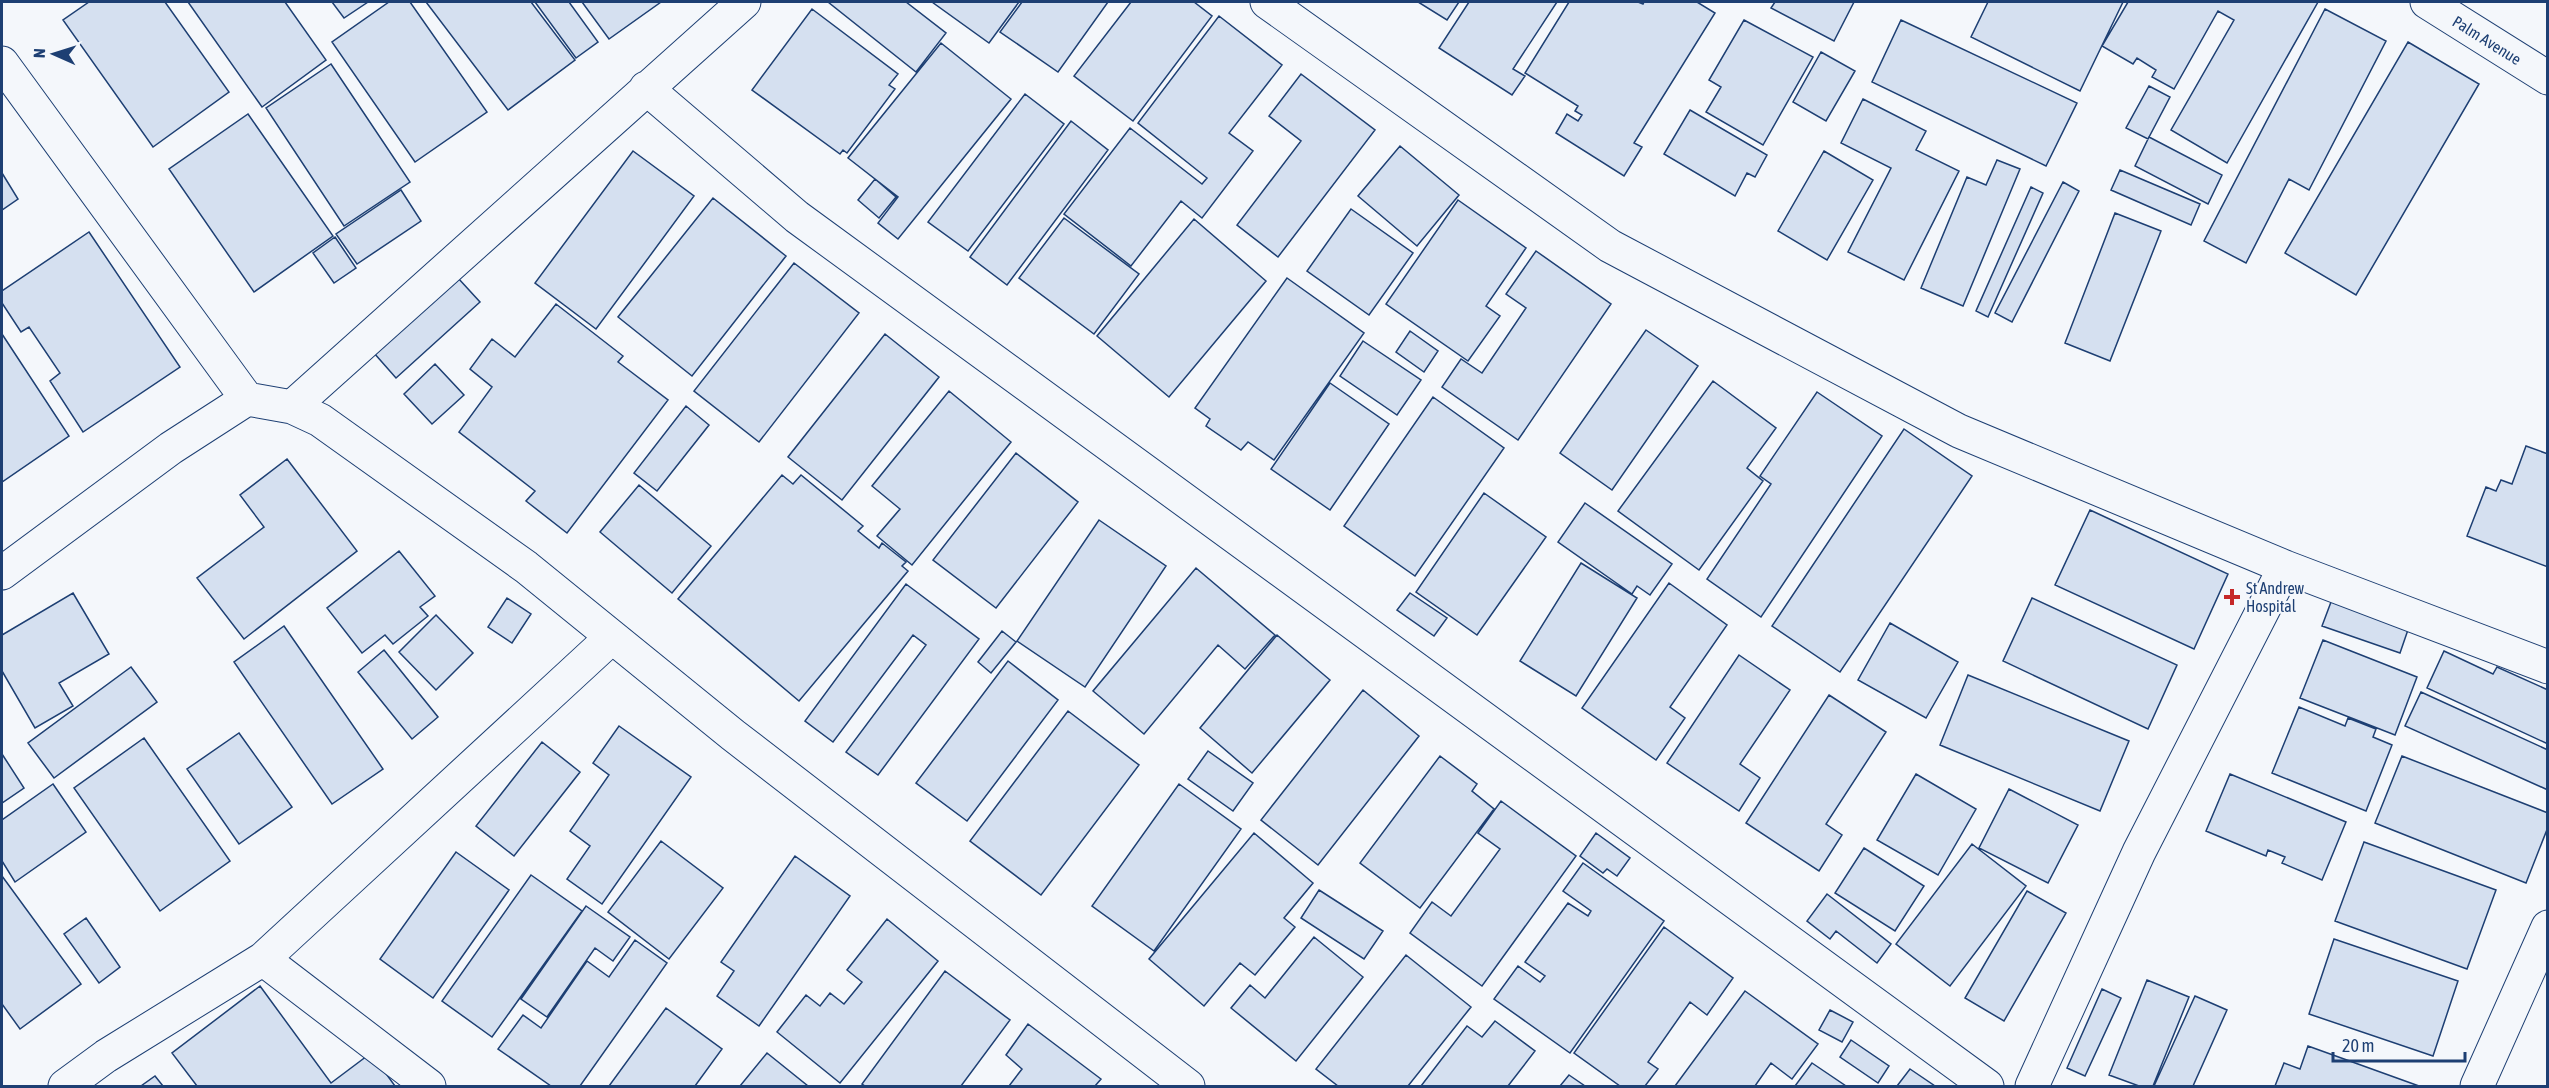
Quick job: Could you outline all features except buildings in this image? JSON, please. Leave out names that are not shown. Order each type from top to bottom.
[{"type":"street","points":[[291,407],[744,2]]},
{"type":"street","points":[[1267,2],[1610,246],[1959,432],[2285,567],[2547,667]]},
{"type":"street","name":"Palm Avenue","points":[[2427,2],[2547,78]]},
{"type":"street","points":[[2,63],[247,399]]},
{"type":"street","points":[[646,88],[797,217],[1987,1086]]},
{"type":"street","points":[[2,573],[171,448],[247,399],[291,407],[320,420],[526,567],[874,846],[1188,1086]]},
{"type":"street","points":[[2032,1086],[2139,852],[2285,567]]},
{"type":"street","points":[[65,1086],[106,1056],[263,959],[612,637]]},
{"type":"street","points":[[2477,1086],[2547,927]]},
{"type":"street","points":[[263,959],[429,1086]]},
{"type":"place","name":"St Andrew Hospital","points":[[2232,597]]}]
